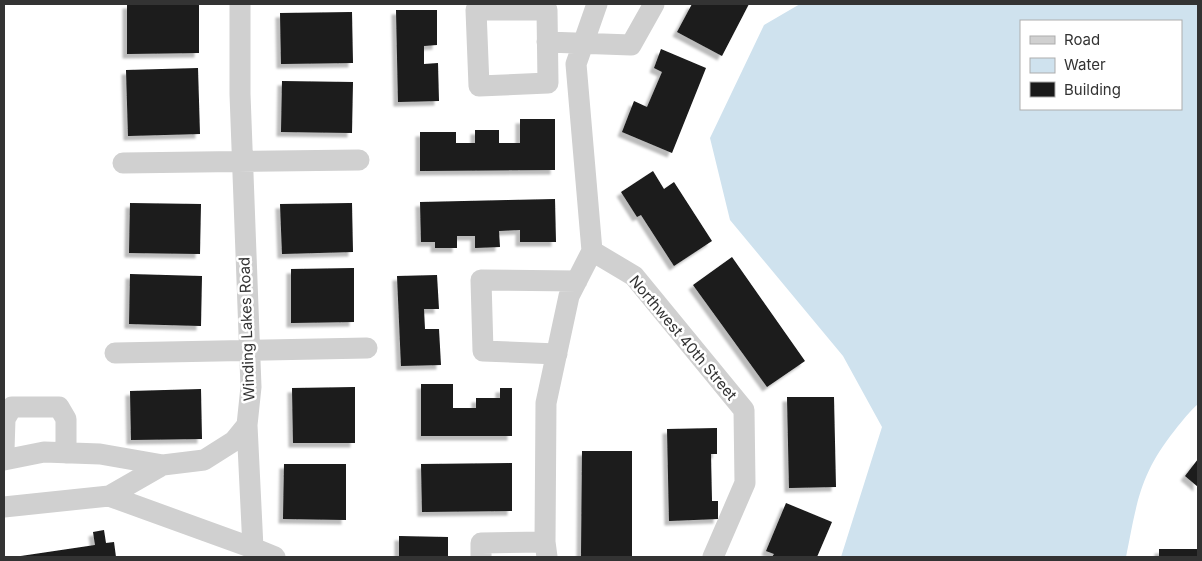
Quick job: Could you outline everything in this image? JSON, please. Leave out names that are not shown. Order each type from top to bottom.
[{"type":"street","name":"Winding Lakes Road","points":[[240,4],[242,162],[251,387],[247,425],[253,548]]},
{"type":"street","points":[[481,557],[481,543],[546,550],[546,403],[569,296],[592,251],[576,64],[597,4]]},
{"type":"street","points":[[547,42],[630,44],[654,4]]},
{"type":"street","points":[[476,10],[547,10],[547,42],[548,83],[479,86],[476,10]]},
{"type":"street","points":[[123,163],[359,160]]},
{"type":"street","name":"Northwest 40th Street","points":[[592,251],[634,276],[744,410],[745,483],[713,557]]},
{"type":"street","points":[[557,354],[483,351],[481,280],[577,281]]},
{"type":"street","points":[[114,353],[367,348]]},
{"type":"street","points":[[4,451],[5,419],[12,407],[59,407],[66,419],[66,453]]},
{"type":"street","points":[[4,460],[44,452],[100,454],[163,465],[204,460],[234,441],[247,425]]},
{"type":"street","points":[[4,507],[109,496],[163,465]]},
{"type":"street","points":[[109,496],[276,557]]},
{"type":"water","points":[[800,4],[1198,4],[1198,404],[1183,420],[1154,461],[1141,490],[1126,557],[841,557],[882,427],[843,356],[730,220],[710,138],[764,25]]},
{"type":"building","points":[[127,4],[199,4],[199,53],[127,54]]},
{"type":"building","points":[[692,4],[749,4],[722,56],[677,32]]},
{"type":"building","points":[[396,10],[437,10],[437,45],[424,46],[424,64],[438,63],[439,101],[398,102]]},
{"type":"building","points":[[352,12],[353,63],[281,64],[280,13]]},
{"type":"building","points":[[661,49],[706,68],[672,153],[622,132],[634,101],[647,107],[662,72],[654,68]]},
{"type":"building","points":[[198,68],[200,134],[128,136],[126,70]]},
{"type":"building","points":[[282,81],[353,82],[352,133],[281,132]]},
{"type":"building","points":[[520,119],[555,119],[555,170],[420,171],[420,132],[456,132],[456,143],[475,143],[475,130],[499,130],[499,143],[520,143]]},
{"type":"building","points":[[653,171],[664,189],[674,182],[712,241],[674,266],[641,215],[637,217],[621,192]]},
{"type":"building","points":[[555,199],[556,242],[520,242],[520,230],[499,231],[500,247],[475,248],[475,236],[457,236],[457,248],[435,248],[435,242],[421,242],[420,202]]},
{"type":"building","points":[[130,203],[201,204],[200,254],[129,253]]},
{"type":"building","points":[[352,203],[353,252],[282,254],[280,204]]},
{"type":"building","points":[[732,257],[805,361],[767,387],[693,285]]},
{"type":"building","points":[[354,268],[354,322],[291,323],[291,269]]},
{"type":"building","points":[[130,274],[202,276],[201,326],[129,324]]},
{"type":"building","points":[[437,275],[439,309],[424,309],[425,329],[439,329],[441,365],[401,366],[397,276]]},
{"type":"building","points":[[421,384],[453,384],[453,408],[476,408],[476,398],[500,398],[500,388],[512,388],[512,436],[421,436]]},
{"type":"building","points":[[355,387],[355,443],[293,443],[292,388]]},
{"type":"building","points":[[201,389],[202,439],[131,440],[130,391]]},
{"type":"building","points":[[787,397],[834,397],[836,487],[789,488]]},
{"type":"building","points":[[717,428],[717,454],[711,454],[712,501],[718,501],[718,519],[669,521],[667,429]]},
{"type":"building","points":[[582,451],[632,451],[632,557],[581,557]]},
{"type":"building","points":[[1198,459],[1198,487],[1185,476]]},
{"type":"building","points":[[512,463],[512,511],[422,512],[421,464]]},
{"type":"building","points":[[284,464],[346,464],[346,520],[283,519]]},
{"type":"building","points":[[786,503],[832,522],[817,557],[772,557],[774,554],[766,551]]},
{"type":"building","points":[[104,530],[106,543],[114,542],[116,557],[14,557],[95,545],[93,532]]},
{"type":"building","points":[[399,536],[448,537],[448,557],[399,557]]},
{"type":"building","points":[[1159,549],[1198,549],[1198,557],[1159,557]]}]
